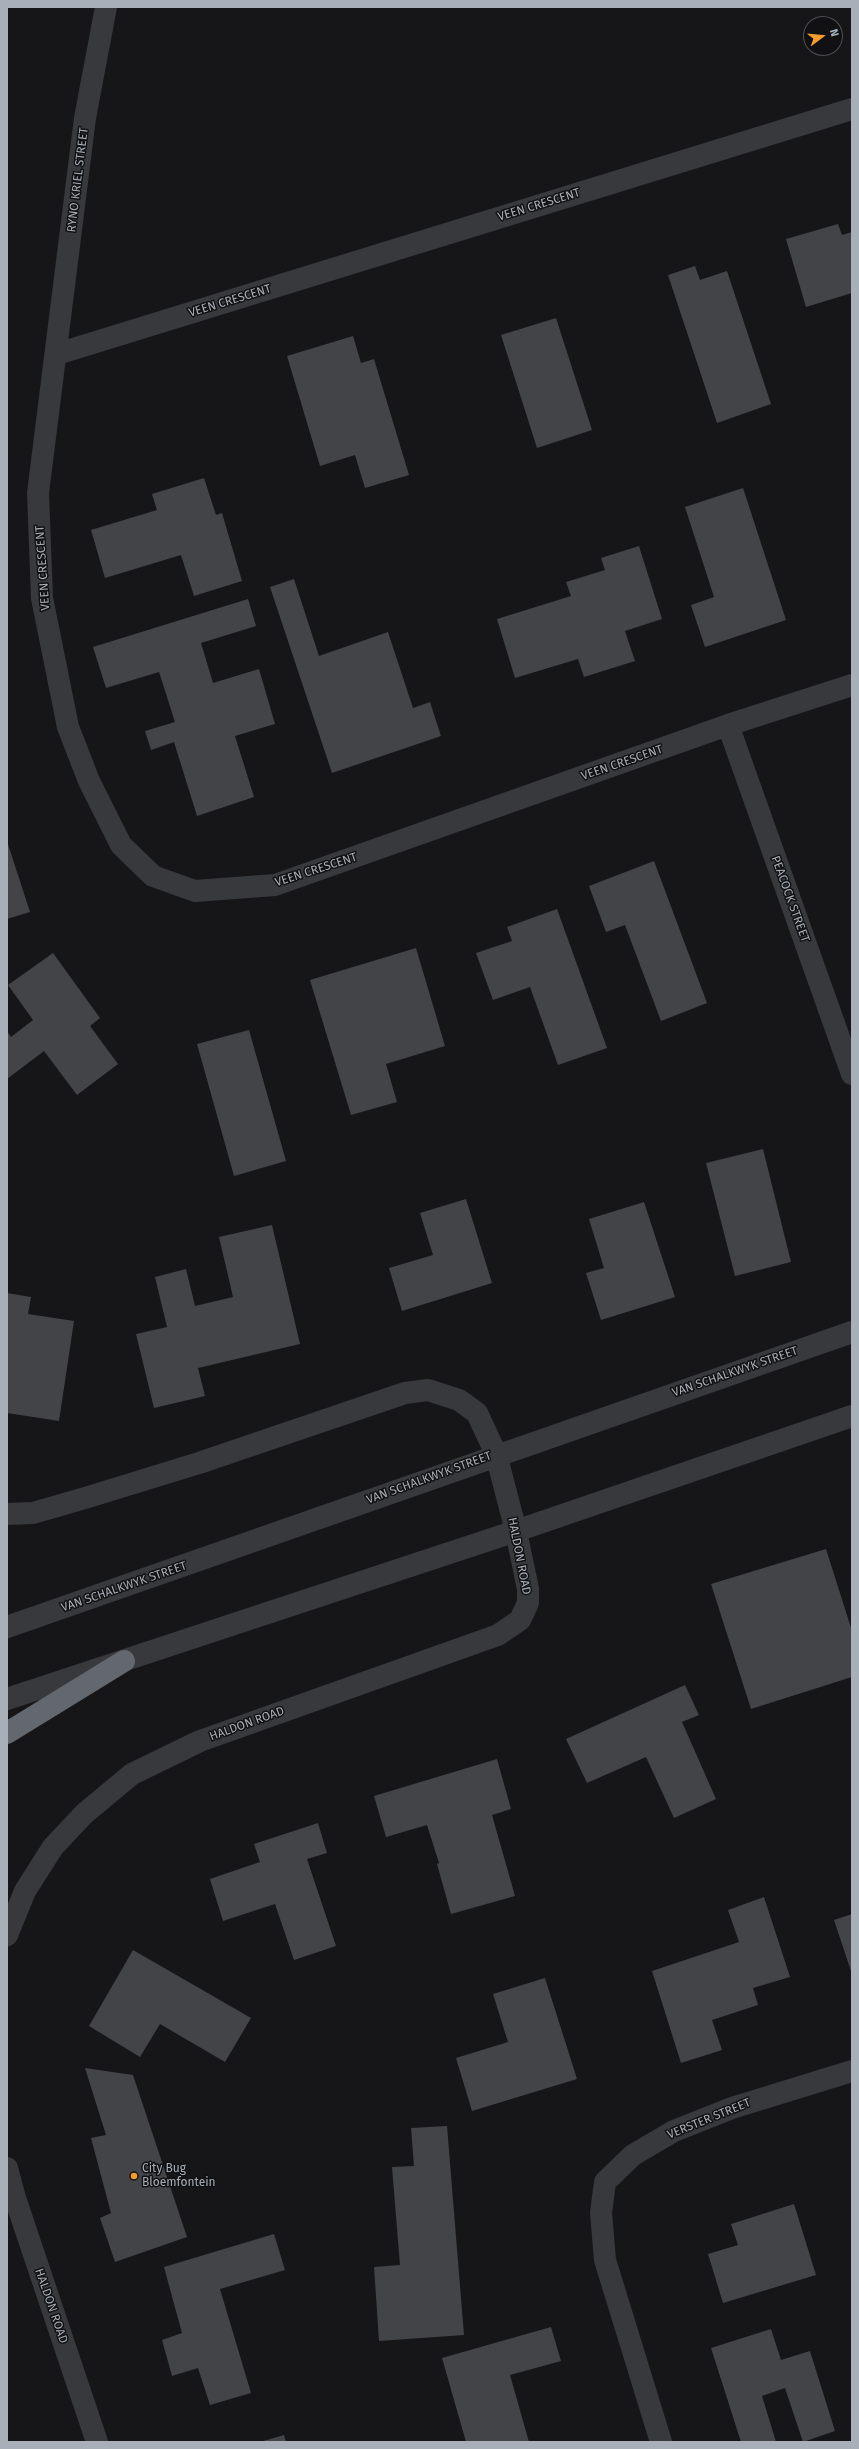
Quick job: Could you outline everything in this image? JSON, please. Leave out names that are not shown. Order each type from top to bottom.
[{"type":"highway","points":[[7,1733],[124,1661]]},
{"type":"street","name":"RYNO KRIEL STREET","points":[[57,354],[85,118],[106,7]]},
{"type":"street","name":"VEEN CRESCENT","points":[[852,109],[57,354],[38,493],[42,598],[68,726],[89,781],[121,845],[153,876],[195,890],[275,885],[728,725],[852,685]]},
{"type":"street","name":"PEACOCK STREET","points":[[728,725],[852,1074]]},
{"type":"street","name":"VAN SCHALKWYK STREET","points":[[7,1626],[188,1565],[496,1454],[852,1332]]},
{"type":"street","name":"HALDON ROAD","points":[[7,1514],[33,1513],[199,1463],[405,1393],[428,1390],[459,1400],[477,1413],[496,1454],[516,1531],[528,1589],[528,1603],[520,1620],[498,1634],[200,1741],[132,1774],[84,1814],[53,1847],[25,1891],[7,1935]]},
{"type":"street","points":[[7,1699],[516,1531],[852,1416]]},
{"type":"street","name":"VERSTER STREET","points":[[661,2442],[605,2260],[601,2213],[605,2182],[633,2155],[674,2131],[732,2108],[852,2071]]},
{"type":"street","name":"HALDON ROAD","points":[[7,2168],[15,2198],[97,2442]]},
{"type":"building","points":[[838,224],[842,235],[852,232],[852,293],[806,307],[786,239]]},
{"type":"building","points":[[695,266],[700,280],[727,271],[771,404],[717,423],[668,275]]},
{"type":"building","points":[[556,318],[592,430],[537,448],[501,335]]},
{"type":"building","points":[[353,336],[361,363],[374,359],[409,475],[365,488],[355,455],[320,466],[287,356]]},
{"type":"building","points":[[204,478],[216,515],[222,513],[242,581],[194,596],[181,555],[105,578],[91,530],[157,510],[152,494]]},
{"type":"building","points":[[743,488],[786,620],[705,647],[691,605],[714,597],[685,507]]},
{"type":"building","points":[[639,546],[662,619],[625,631],[635,661],[584,677],[578,659],[515,678],[497,619],[571,596],[566,582],[605,570],[601,558]]},
{"type":"building","points":[[294,579],[319,656],[388,632],[413,708],[430,702],[441,736],[332,773],[270,587]]},
{"type":"building","points":[[248,599],[256,626],[201,643],[213,683],[259,669],[275,724],[235,736],[254,797],[197,816],[174,742],[151,750],[145,731],[175,722],[159,672],[106,688],[93,647]]},
{"type":"building","points":[[7,841],[30,912],[7,919]]},
{"type":"building","points":[[654,861],[707,1003],[661,1021],[625,925],[606,932],[589,886]]},
{"type":"building","points":[[557,909],[607,1048],[558,1065],[530,987],[493,1000],[476,953],[512,941],[507,927]]},
{"type":"building","points":[[416,948],[445,1046],[386,1064],[397,1102],[351,1115],[310,980]]},
{"type":"building","points":[[53,953],[100,1018],[90,1026],[118,1064],[77,1095],[44,1051],[7,1079],[7,1031],[11,1037],[33,1020],[8,985]]},
{"type":"building","points":[[249,1030],[286,1161],[234,1176],[197,1044]]},
{"type":"building","points":[[763,1149],[791,1262],[735,1276],[706,1163]]},
{"type":"building","points":[[466,1199],[492,1283],[402,1311],[389,1268],[433,1255],[420,1213]]},
{"type":"building","points":[[644,1202],[675,1297],[601,1320],[586,1273],[604,1268],[589,1219]]},
{"type":"building","points":[[272,1225],[300,1344],[198,1368],[205,1396],[154,1408],[136,1334],[167,1327],[155,1277],[186,1269],[195,1306],[233,1297],[219,1237]]},
{"type":"building","points":[[7,1293],[31,1297],[28,1314],[74,1321],[59,1421],[7,1413]]},
{"type":"building","points":[[826,1549],[852,1631],[852,1677],[751,1709],[711,1584]]},
{"type":"building","points":[[685,1685],[699,1715],[682,1722],[716,1799],[674,1818],[646,1757],[587,1783],[566,1739]]},
{"type":"building","points":[[497,1759],[511,1809],[492,1815],[515,1896],[451,1914],[437,1864],[439,1863],[427,1825],[386,1837],[374,1796]]},
{"type":"building","points":[[318,1823],[327,1853],[307,1859],[336,1946],[294,1960],[275,1904],[223,1921],[210,1879],[260,1862],[254,1844]]},
{"type":"building","points":[[764,1897],[790,1977],[753,1988],[758,2005],[712,2020],[722,2050],[681,2063],[652,1971],[739,1942],[728,1910]]},
{"type":"building","points":[[852,1914],[852,1974],[834,1920]]},
{"type":"building","points":[[133,1950],[251,2018],[225,2062],[160,2024],[140,2057],[89,2026]]},
{"type":"building","points":[[545,1978],[577,2079],[472,2111],[456,2058],[508,2042],[493,1994]]},
{"type":"building","name":"City Bug Bloemfontein","points":[[85,2068],[133,2075],[187,2237],[115,2262],[100,2218],[111,2213],[91,2138],[106,2135]]},
{"type":"building","points":[[447,2126],[464,2335],[379,2341],[374,2267],[400,2265],[392,2167],[414,2166],[411,2128]]},
{"type":"building","points":[[794,2204],[816,2275],[723,2303],[708,2254],[738,2245],[731,2224]]},
{"type":"building","points":[[274,2234],[285,2270],[220,2289],[251,2393],[210,2405],[198,2368],[172,2376],[162,2340],[182,2333],[164,2267]]},
{"type":"building","points":[[551,2327],[561,2361],[510,2375],[529,2442],[466,2442],[442,2358]]},
{"type":"building","points":[[771,2329],[781,2360],[810,2351],[835,2431],[803,2442],[785,2388],[762,2396],[776,2442],[741,2442],[711,2348]]},
{"type":"building","points":[[284,2435],[286,2442],[260,2442]]},
{"type":"place","name":"City Bug Bloemfontein","points":[[134,2176]]}]
